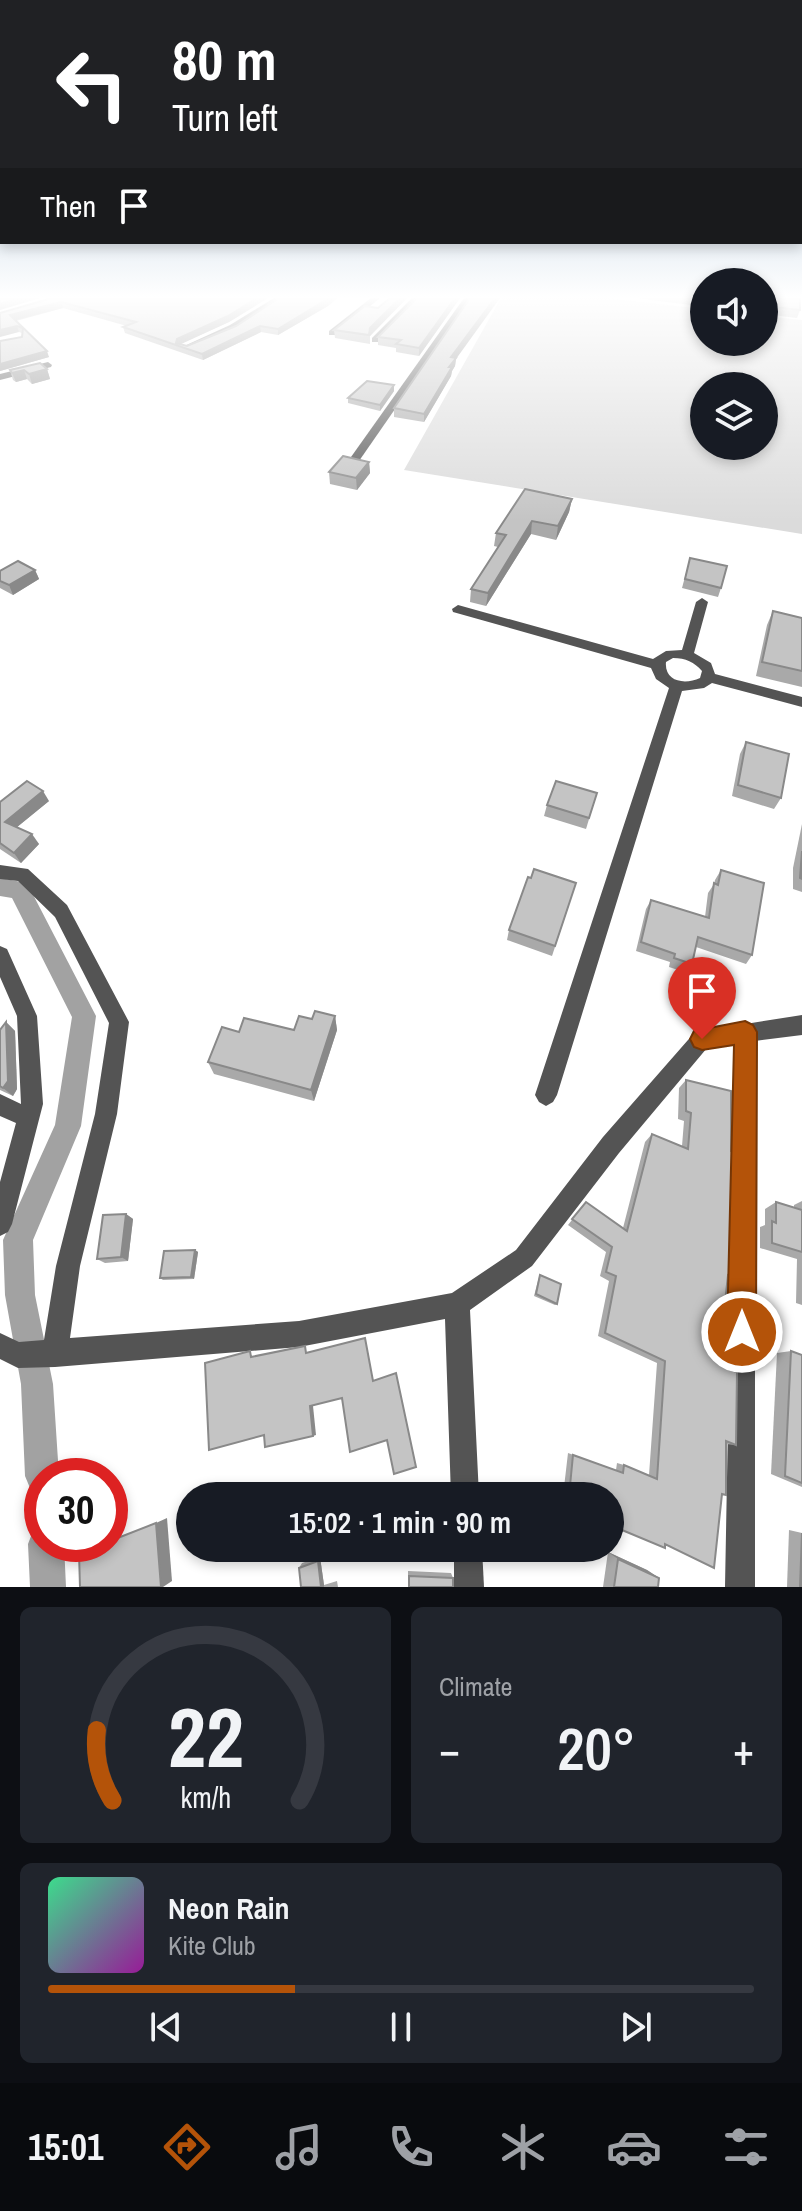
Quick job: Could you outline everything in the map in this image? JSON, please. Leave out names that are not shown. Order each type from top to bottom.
[{"type":"street","points":[[0,377],[20,372]]},
{"type":"street","points":[[355,459],[416,372]]},
{"type":"street","points":[[687,655],[702,602]]},
{"type":"street","points":[[458,609],[657,665]]},
{"type":"street","points":[[657,665],[664,656],[687,655],[701,661],[709,677],[802,702]]},
{"type":"street","points":[[657,665],[662,677],[677,686],[694,687],[709,677]]},
{"type":"street","points":[[546,1095],[677,686]]},
{"type":"street","points":[[0,872],[22,874],[61,911],[119,1022],[106,1114],[68,1266],[55,1354]]},
{"type":"street","points":[[0,955],[27,1016],[32,1104],[0,1224]]},
{"type":"street","points":[[9,1351],[55,1354],[299,1334],[457,1304],[524,1258],[611,1145],[702,1039],[802,1025]]},
{"type":"street","points":[[740,1587],[745,1032]]},
{"type":"street","points":[[0,1105],[29,1118]]},
{"type":"street","points":[[457,1304],[464,1482]]},
{"type":"street","points":[[468,1562],[469,1587]]},
{"type":"shaded area","points":[[459,372],[690,372],[690,460],[778,460],[778,372],[802,372],[802,534],[404,470]]},
{"type":"building","points":[[419,372],[449,372],[424,414],[394,408]]},
{"type":"building","points":[[367,381],[394,385],[380,405],[348,398]]},
{"type":"building","points":[[343,456],[369,462],[356,478],[329,472]]},
{"type":"building","points":[[525,489],[572,499],[558,526],[532,521],[488,593],[471,589],[506,535],[496,533]]},
{"type":"building","points":[[690,558],[727,566],[721,588],[685,579]]},
{"type":"building","points":[[18,561],[35,570],[9,585],[0,581],[0,571]]},
{"type":"building","points":[[773,611],[802,618],[802,671],[762,662]]},
{"type":"building","points":[[746,742],[789,754],[781,798],[738,785]]},
{"type":"building","points":[[27,781],[43,791],[5,822],[32,834],[14,853],[0,843],[0,802]]},
{"type":"building","points":[[556,781],[597,793],[589,818],[547,805]]},
{"type":"building","points":[[534,869],[576,883],[555,946],[509,930],[528,877],[531,878]]},
{"type":"building","points":[[721,870],[764,883],[752,955],[698,937],[692,964],[674,958],[675,954],[641,942],[651,900],[709,918],[714,883],[718,885]]},
{"type":"building","points":[[315,1011],[335,1016],[311,1090],[208,1062],[222,1027],[239,1032],[244,1018],[294,1030],[299,1016],[312,1019]]},
{"type":"building","points":[[6,1022],[8,1081],[3,1088],[0,1086],[0,1030]]},
{"type":"building","points":[[686,1080],[731,1091],[731,1151],[739,1154],[738,1278],[728,1275],[724,1312],[730,1314],[728,1369],[737,1372],[736,1445],[726,1441],[726,1495],[722,1494],[714,1568],[665,1544],[665,1548],[624,1531],[624,1482],[570,1482],[573,1455],[623,1473],[624,1465],[657,1479],[665,1361],[605,1333],[616,1276],[606,1272],[612,1247],[572,1219],[586,1202],[627,1231],[652,1134],[688,1149],[691,1113],[686,1111]]},
{"type":"building","points":[[776,1202],[802,1210],[802,1252],[772,1243]]},
{"type":"building","points":[[126,1214],[121,1257],[97,1259],[103,1215]]},
{"type":"building","points":[[195,1250],[191,1277],[160,1278],[164,1251]]},
{"type":"building","points":[[540,1275],[561,1284],[557,1304],[536,1294]]},
{"type":"building","points":[[365,1338],[373,1381],[396,1373],[416,1467],[394,1474],[387,1440],[350,1452],[342,1398],[310,1406],[313,1436],[265,1447],[264,1435],[209,1450],[205,1363],[250,1351],[251,1357],[305,1346],[306,1353]]},
{"type":"building","points":[[791,1351],[802,1355],[802,1483],[785,1476]]},
{"type":"building","points":[[156,1523],[161,1587],[80,1587],[79,1562],[128,1562],[128,1534]]},
{"type":"building","points":[[802,1533],[802,1587],[800,1587]]},
{"type":"building","points":[[318,1562],[321,1587],[301,1587],[299,1568]]},
{"type":"building","points":[[618,1562],[624,1562],[659,1578],[658,1587],[614,1587]]},
{"type":"building","points":[[409,1576],[453,1578],[453,1587],[409,1587]]},
{"type":"waterway","points":[[0,887],[19,890],[84,1016],[68,1126],[18,1240],[20,1295],[37,1384],[41,1458]]},
{"type":"waterway","points":[[47,1562],[48,1587]]},
{"type":"route","points":[[702,1039],[745,1032],[742,1332]]}]
